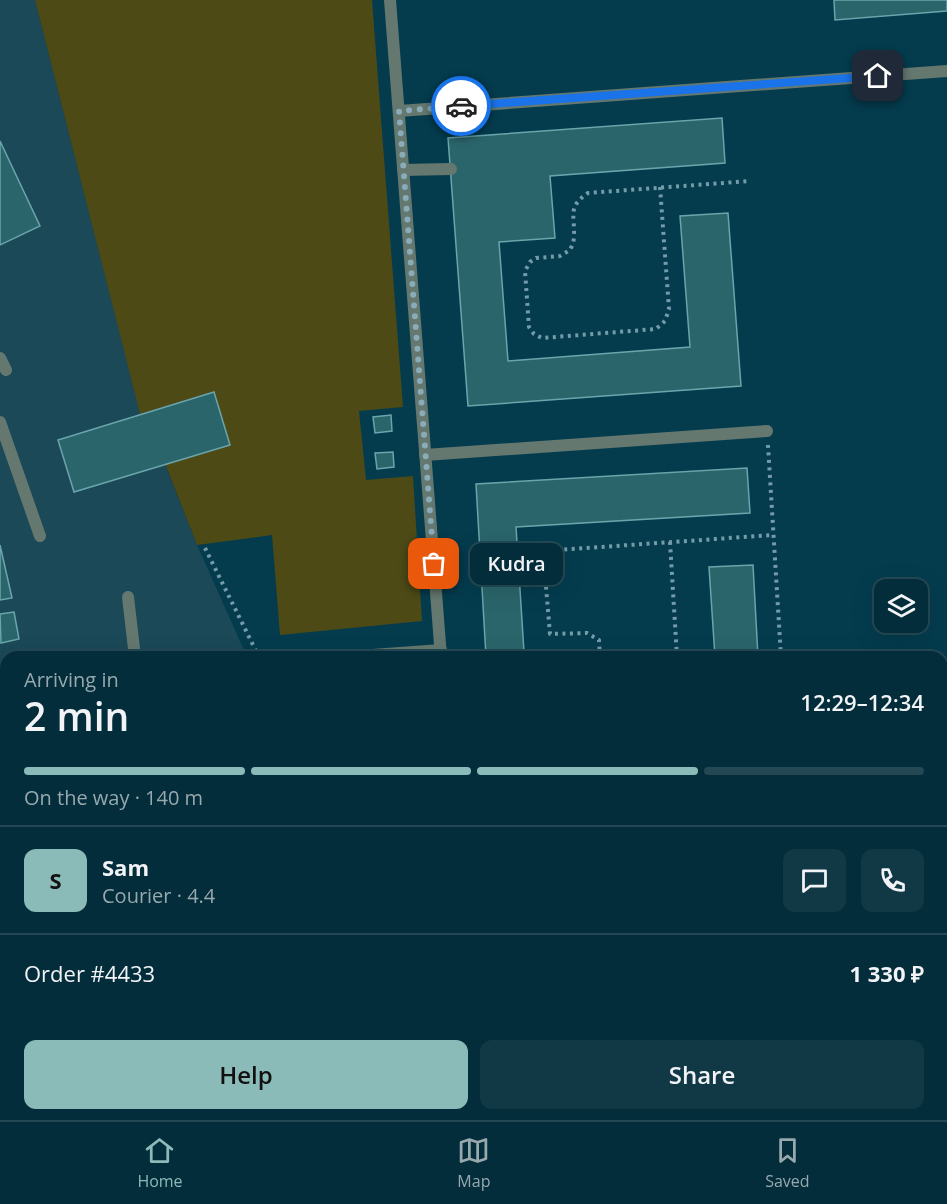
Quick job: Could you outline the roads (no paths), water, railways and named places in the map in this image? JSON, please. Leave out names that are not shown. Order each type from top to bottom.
[{"type":"street","points":[[390,0],[441,651]]},
{"type":"street","points":[[399,111],[947,71]]},
{"type":"street","points":[[403,170],[451,169]]},
{"type":"street","points":[[0,358],[6,370]]},
{"type":"street","points":[[0,422],[40,536]]},
{"type":"street","points":[[425,455],[767,431]]},
{"type":"street","points":[[128,597],[134,651]]},
{"type":"place","name":"Kudra","points":[[434,564]]}]
